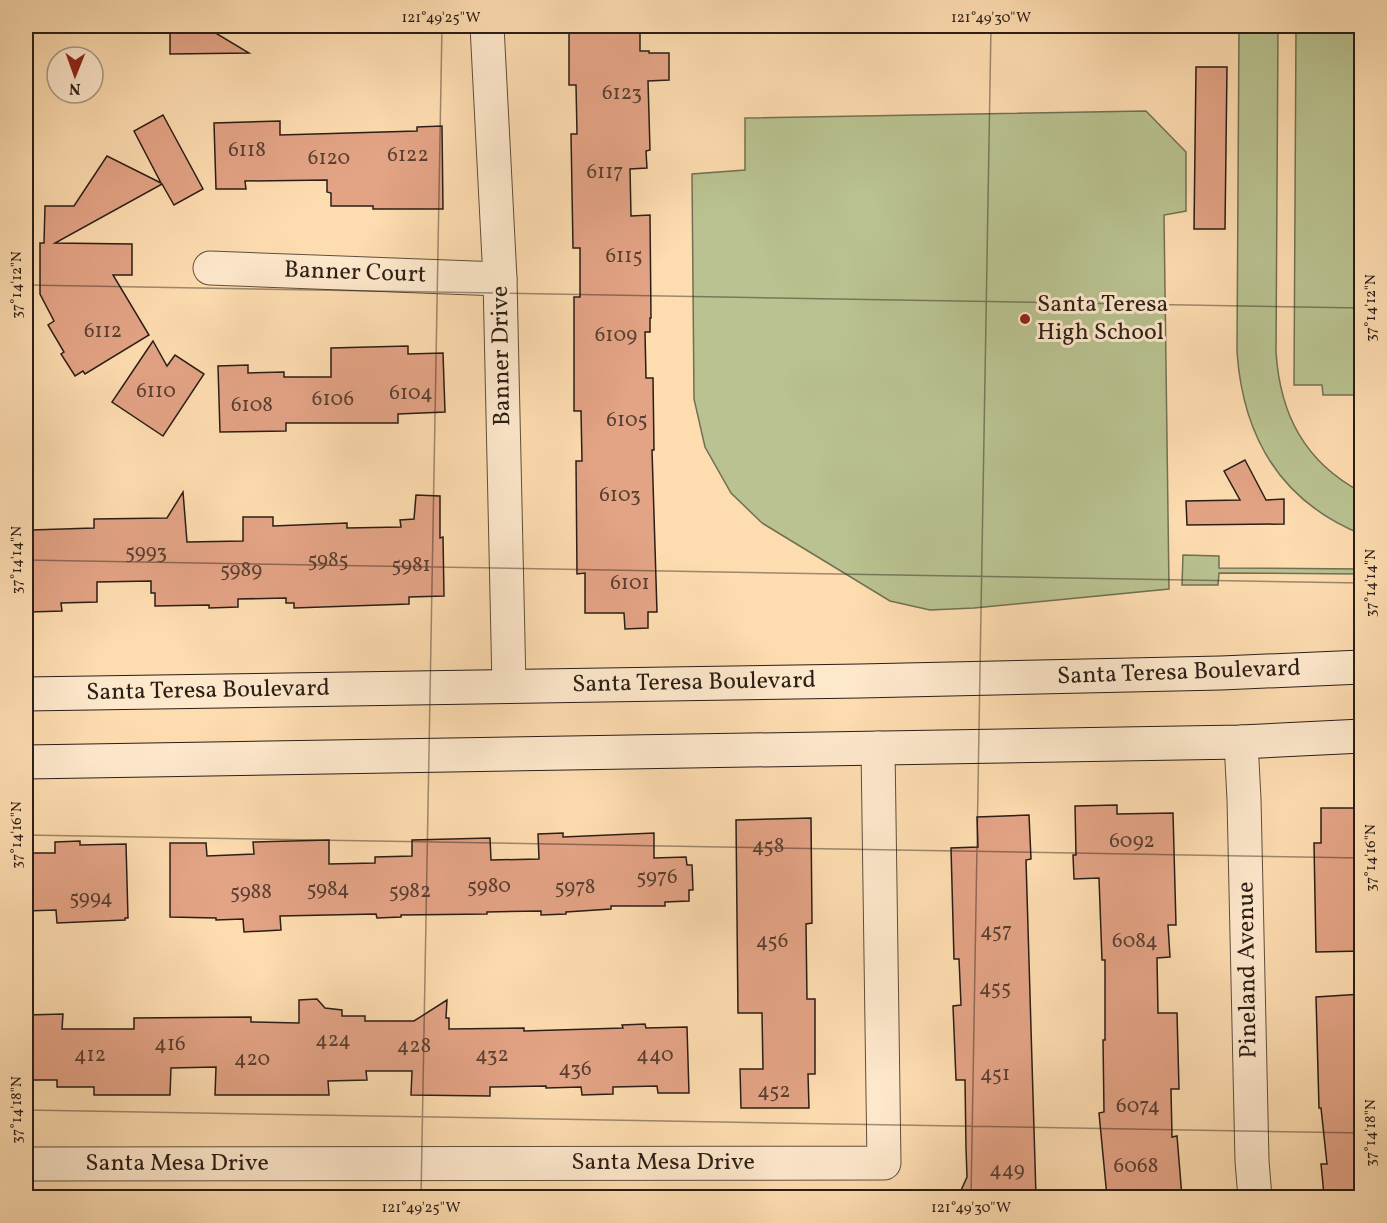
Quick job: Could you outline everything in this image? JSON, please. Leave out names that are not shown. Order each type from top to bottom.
[{"type":"street","name":"Banner Drive","points":[[488,26],[500,279],[509,686]]},
{"type":"street","name":"Banner Court","points":[[210,268],[500,279]]},
{"type":"street","name":"Santa Teresa Boulevard","points":[[26,694],[1221,673],[1362,667]]},
{"type":"street","points":[[26,762],[1241,742],[1362,736]]},
{"type":"street","name":"Pineland Avenue","points":[[1241,742],[1252,1161],[1255,1197]]},
{"type":"street","name":"Santa Mesa Drive","points":[[26,1164],[884,1163],[878,748]]},
{"type":"green space","points":[[1239,26],[1278,26],[1276,352],[1283,396],[1299,434],[1311,451],[1341,480],[1361,492],[1361,534],[1308,504],[1288,484],[1271,462],[1258,438],[1248,412],[1241,383],[1237,352]]},
{"type":"green space","points":[[1296,26],[1361,26],[1361,395],[1323,395],[1322,385],[1294,385]]},
{"type":"green space","points":[[1146,111],[1186,152],[1186,211],[1164,215],[1169,589],[974,608],[930,610],[890,601],[762,523],[731,493],[705,447],[694,399],[692,174],[745,170],[745,118]]},
{"type":"green space","points":[[1183,555],[1219,556],[1219,568],[1361,569],[1361,574],[1219,573],[1218,585],[1182,585]]},
{"type":"building","points":[[170,26],[204,26],[249,53],[170,54]]},
{"type":"building","points":[[569,26],[640,26],[640,51],[669,53],[669,80],[648,81],[650,150],[646,151],[647,168],[630,169],[631,216],[650,215],[651,318],[650,332],[645,332],[646,378],[653,378],[654,450],[652,450],[657,612],[648,612],[648,628],[625,629],[624,613],[585,613],[585,573],[577,574],[576,461],[582,461],[581,411],[574,411],[574,297],[580,297],[580,248],[573,248],[571,134],[577,134],[576,85],[569,85]]},
{"type":"building","points":[[1196,67],[1227,67],[1225,229],[1194,229]]},
{"type":"building","points":[[163,115],[203,189],[174,205],[162,184],[55,243],[132,244],[132,275],[113,275],[149,335],[85,374],[83,371],[75,376],[61,354],[64,352],[48,325],[54,321],[40,294],[40,243],[44,243],[45,206],[74,206],[107,156],[161,183],[134,131]]},
{"type":"building","points":[[280,121],[280,135],[417,131],[417,127],[442,126],[443,209],[373,209],[373,206],[331,206],[331,193],[327,192],[327,180],[245,181],[246,189],[216,189],[214,123]]},
{"type":"building","points":[[153,341],[167,366],[175,355],[204,374],[163,436],[112,402]]},
{"type":"building","points":[[408,346],[408,354],[443,353],[445,412],[398,414],[398,423],[286,423],[286,431],[220,432],[218,366],[248,365],[248,373],[284,372],[284,377],[331,377],[331,348]]},
{"type":"building","points":[[1245,460],[1266,500],[1284,499],[1284,524],[1187,525],[1186,501],[1240,500],[1224,471]]},
{"type":"building","points":[[183,492],[187,542],[243,541],[243,517],[273,517],[273,526],[347,523],[347,528],[401,527],[400,520],[414,519],[416,495],[440,496],[444,596],[409,597],[409,604],[294,608],[294,603],[286,603],[286,598],[238,599],[238,607],[155,606],[155,593],[151,593],[151,581],[97,582],[97,602],[61,603],[62,611],[30,612],[29,597],[26,597],[26,549],[31,549],[31,530],[94,528],[94,519],[167,518]]},
{"type":"building","points":[[1117,805],[1117,814],[1173,813],[1176,925],[1168,925],[1170,957],[1157,958],[1158,1013],[1177,1013],[1179,1089],[1171,1089],[1172,1137],[1177,1136],[1182,1197],[1107,1197],[1099,1113],[1104,1112],[1105,960],[1102,960],[1099,878],[1074,879],[1073,855],[1076,855],[1075,806]]},
{"type":"building","points":[[1321,808],[1362,808],[1362,951],[1316,952],[1314,843],[1321,843]]},
{"type":"building","points":[[1029,815],[1031,859],[1026,860],[1036,1197],[958,1197],[967,1177],[965,1080],[956,1080],[953,1006],[961,1005],[959,959],[954,959],[951,848],[978,847],[977,817]]},
{"type":"building","points":[[811,818],[812,923],[806,924],[807,999],[815,999],[815,1074],[808,1074],[809,1108],[741,1108],[740,1069],[763,1069],[762,1013],[738,1013],[736,820]]},
{"type":"building","points":[[563,833],[563,837],[654,833],[654,858],[686,857],[687,865],[692,865],[693,890],[689,890],[689,901],[665,902],[665,906],[611,906],[611,909],[541,915],[541,911],[401,915],[401,917],[377,918],[376,914],[280,916],[281,930],[244,932],[243,919],[170,917],[170,843],[206,843],[207,856],[254,854],[253,842],[329,840],[329,864],[375,863],[375,857],[412,856],[412,840],[490,838],[491,860],[539,859],[538,834]]},
{"type":"building","points":[[80,841],[80,845],[126,844],[128,918],[125,920],[57,923],[56,910],[26,911],[26,853],[55,853],[55,842]]},
{"type":"building","points":[[1362,994],[1362,1190],[1324,1195],[1321,1164],[1327,1164],[1321,1108],[1319,1108],[1316,997]]},
{"type":"building","points":[[317,999],[325,1008],[342,1010],[342,1016],[365,1016],[365,1021],[414,1021],[447,1000],[446,1018],[449,1018],[449,1029],[524,1028],[524,1031],[623,1028],[622,1025],[645,1024],[646,1028],[687,1027],[689,1093],[658,1093],[657,1086],[613,1087],[613,1094],[582,1095],[581,1087],[546,1088],[546,1086],[490,1087],[490,1096],[411,1095],[412,1071],[366,1071],[367,1080],[328,1081],[329,1095],[215,1095],[216,1067],[171,1068],[170,1095],[94,1095],[94,1087],[57,1087],[57,1080],[26,1080],[26,1015],[63,1014],[62,1029],[134,1029],[134,1018],[251,1017],[251,1022],[299,1023],[299,1000]]},
{"type":"place","name":"Santa Teresa High School","points":[[1025,319]]}]
